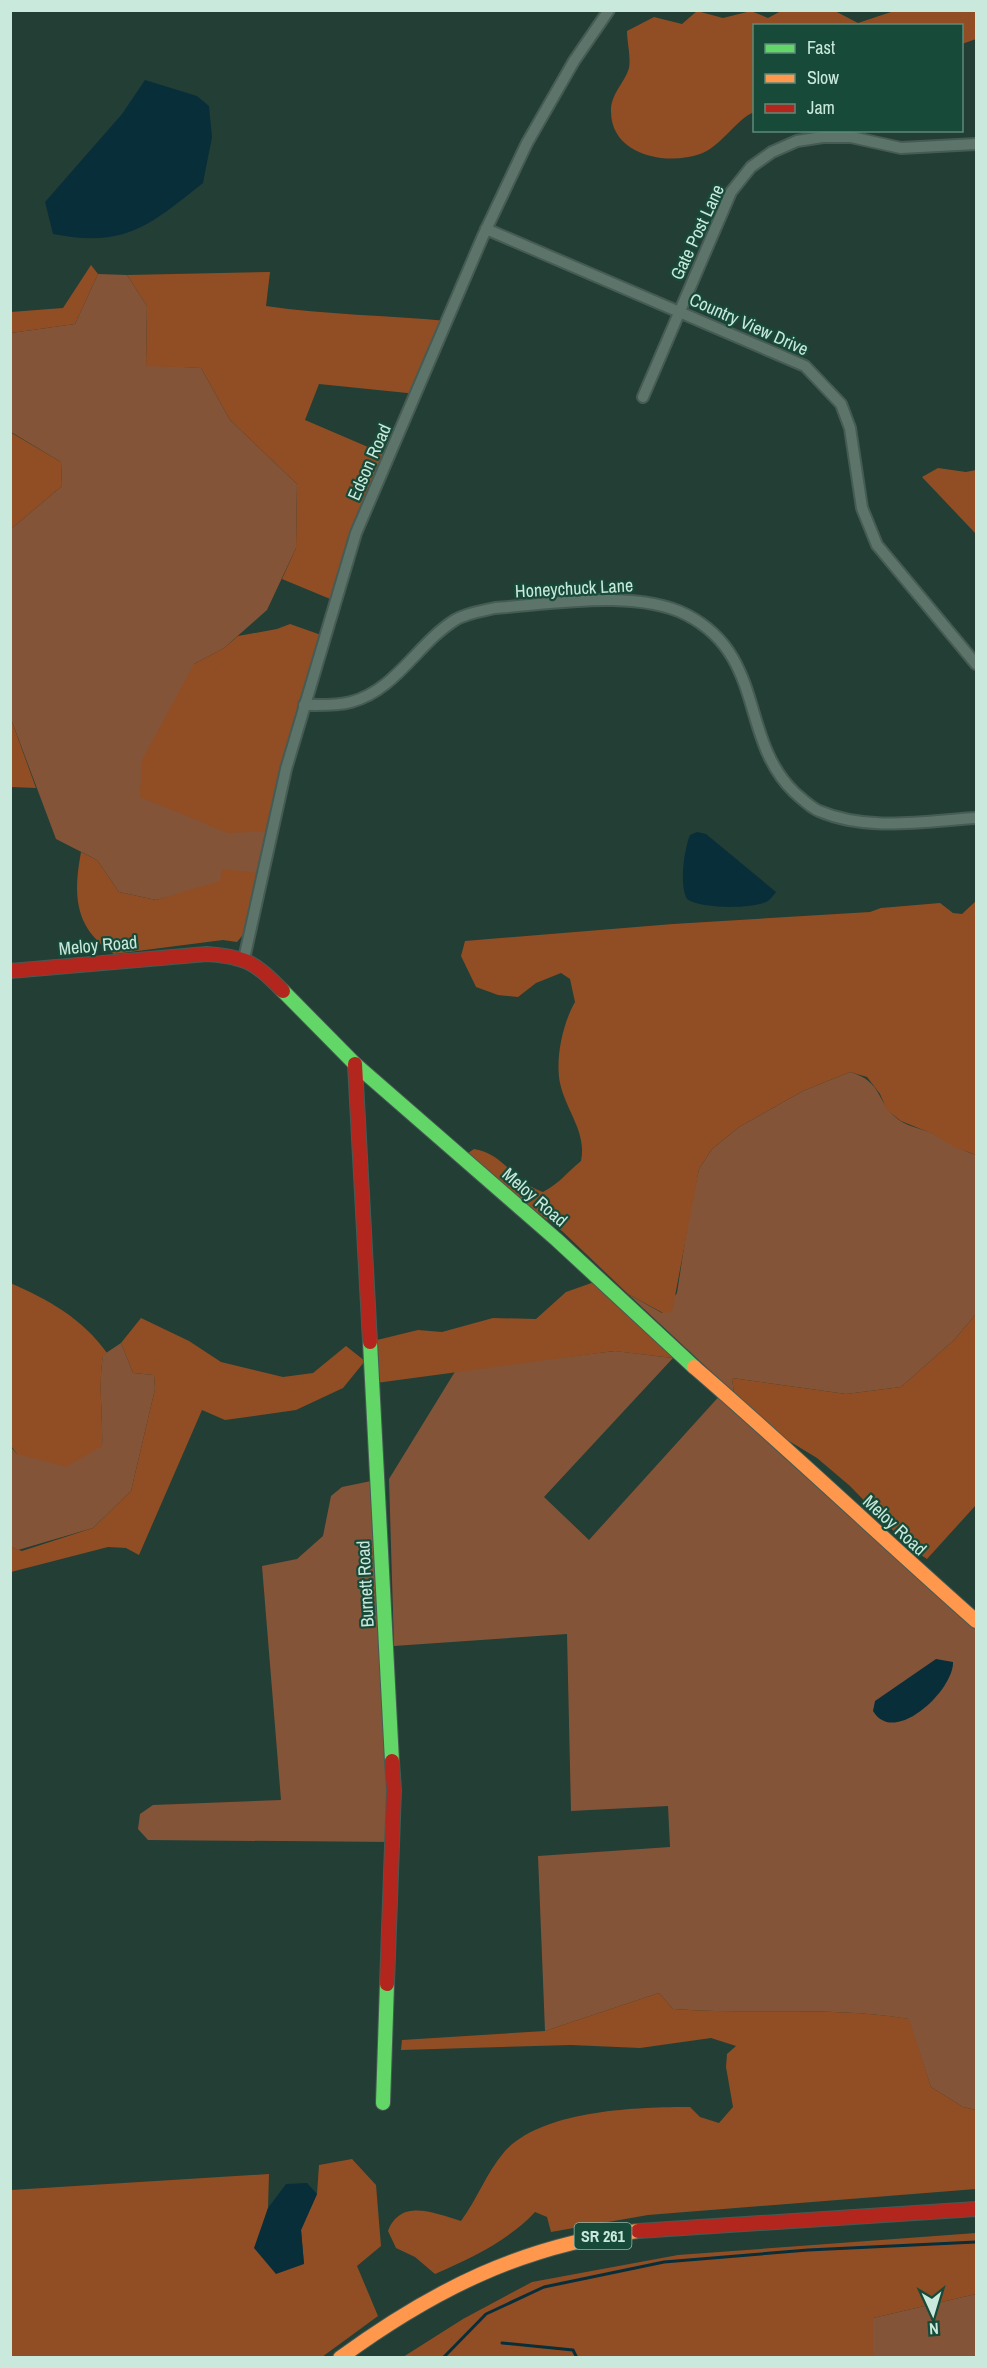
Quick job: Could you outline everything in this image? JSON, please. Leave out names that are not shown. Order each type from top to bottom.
[{"type":"street","name":"Edson Road","points":[[244,959],[271,831],[304,705],[356,533],[486,229],[543,114],[609,10]]},
{"type":"street","name":"Gate Post Lane","points":[[643,396],[731,192],[751,167],[772,152],[796,141],[823,137],[851,137],[901,148],[976,144]]},
{"type":"street","name":"Country View Drive","points":[[486,229],[805,366],[841,404],[850,428],[862,507],[877,545],[976,664]]},
{"type":"street","name":"Honeychuck Lane","points":[[304,705],[351,702],[372,693],[391,680],[440,631],[457,618],[477,612],[518,606],[644,601],[687,615],[708,628],[724,644],[745,679],[770,761],[782,780],[819,811],[883,824],[976,818]]},
{"type":"street","name":"Meloy Road","points":[[10,971],[178,956],[219,954],[244,959],[266,974],[355,1064],[557,1240],[663,1341],[781,1442],[885,1542],[976,1621]]},
{"type":"street","name":"Burnett Road","points":[[355,1064],[394,1790],[382,2103]]},
{"type":"street","name":"SR 261","points":[[895,2212],[976,2200]]},
{"type":"street","name":"SR 261","points":[[340,2358],[376,2331],[447,2290],[503,2264],[560,2245],[630,2230],[895,2212],[976,2209]]},
{"type":"shaded area","points":[[833,10],[858,23],[894,11],[976,11],[976,39],[963,44],[963,24],[753,24],[753,113],[740,121],[715,146],[700,154],[672,159],[642,153],[630,147],[620,138],[613,125],[611,110],[613,99],[629,68],[627,31],[654,17],[682,24],[697,11],[723,18],[751,11],[768,18],[781,11]]},
{"type":"shaded area","points":[[91,265],[98,274],[75,324],[11,333],[11,312],[63,308]]},
{"type":"shaded area","points":[[270,272],[266,306],[447,321],[417,394],[319,384],[305,420],[389,456],[335,601],[282,579],[296,548],[297,484],[230,420],[201,368],[146,366],[147,306],[127,275]]},
{"type":"shaded area","points":[[98,274],[127,275],[147,306],[146,365],[201,368],[230,420],[297,484],[296,548],[267,610],[224,648],[194,664],[269,831],[259,873],[156,900],[119,892],[97,860],[56,839],[11,719],[11,529],[62,486],[61,462],[11,432],[11,333],[75,324]]},
{"type":"shaded area","points":[[10,432],[61,462],[62,486],[11,529]]},
{"type":"shaded area","points":[[938,468],[966,472],[976,470],[976,534],[922,477]]},
{"type":"shaded area","points":[[290,624],[324,636],[271,831],[228,833],[140,797],[142,760],[194,664],[224,648],[238,636],[277,629]]},
{"type":"shaded area","points":[[11,719],[36,788],[11,787]]},
{"type":"shaded area","points":[[81,852],[97,860],[119,892],[156,900],[220,881],[222,869],[259,873],[246,931],[237,942],[223,940],[114,954],[101,944],[84,922],[77,896]]},
{"type":"shaded area","points":[[976,901],[976,1155],[901,1121],[887,1110],[880,1094],[867,1077],[850,1072],[803,1091],[739,1127],[712,1149],[699,1169],[672,1312],[663,1313],[628,1294],[562,1231],[515,1196],[468,1153],[474,1149],[494,1156],[524,1182],[543,1192],[581,1161],[582,1150],[579,1131],[563,1093],[559,1073],[561,1041],[575,1002],[570,979],[561,973],[536,983],[518,997],[498,995],[476,987],[461,956],[465,941],[673,924],[870,912],[881,908],[940,903],[953,913],[962,914]]},
{"type":"shaded area","points":[[850,1072],[869,1081],[891,1113],[899,1120],[976,1155],[976,1314],[954,1340],[901,1387],[846,1394],[732,1378],[734,1393],[628,1294],[662,1313],[677,1293],[689,1215],[699,1169],[712,1149],[739,1127],[803,1091]]},
{"type":"shaded area","points":[[600,1280],[673,1358],[614,1351],[376,1383],[377,1340],[418,1330],[442,1332],[493,1318],[536,1319],[566,1292]]},
{"type":"shaded area","points":[[10,1283],[64,1311],[87,1330],[107,1353],[103,1356],[101,1378],[102,1446],[66,1467],[17,1454],[11,1446]]},
{"type":"shaded area","points":[[976,1314],[976,1505],[927,1559],[909,1547],[850,1486],[817,1458],[784,1438],[734,1393],[732,1378],[846,1394],[901,1387],[954,1340]]},
{"type":"shaded area","points":[[141,1318],[189,1341],[221,1362],[283,1377],[313,1373],[346,1346],[365,1361],[343,1388],[296,1410],[225,1420],[202,1410],[139,1555],[126,1548],[108,1547],[11,1572],[10,1547],[22,1551],[93,1528],[131,1491],[155,1389],[154,1375],[133,1373],[121,1343]]},
{"type":"shaded area","points":[[121,1343],[133,1373],[154,1375],[155,1389],[131,1491],[93,1528],[18,1550],[11,1547],[10,1446],[17,1454],[102,1446],[103,1355]]},
{"type":"shaded area","points":[[615,1351],[673,1358],[544,1497],[589,1540],[723,1392],[976,1621],[976,2110],[963,2107],[931,2087],[908,2019],[850,2013],[673,2009],[659,1993],[545,2031],[538,1856],[670,1847],[668,1806],[571,1811],[567,1634],[394,1646],[389,1479],[456,1370]]},
{"type":"shaded area","points":[[371,1481],[392,1842],[148,1840],[138,1829],[140,1814],[153,1805],[281,1800],[262,1566],[297,1559],[323,1536],[331,1496],[342,1487]]},
{"type":"shaded area","points":[[659,1993],[673,2009],[850,2013],[909,2019],[931,2087],[963,2107],[976,2110],[976,2189],[648,2215],[551,2232],[547,2217],[535,2212],[501,2240],[435,2274],[415,2257],[396,2248],[388,2231],[401,2214],[410,2211],[429,2212],[461,2221],[505,2151],[522,2137],[542,2127],[592,2114],[668,2107],[690,2107],[700,2117],[719,2123],[733,2107],[726,2067],[727,2054],[736,2046],[711,2038],[640,2048],[571,2045],[401,2050],[402,2040],[545,2031]]},
{"type":"shaded area","points":[[352,2159],[376,2185],[381,2246],[357,2266],[378,2316],[322,2357],[11,2358],[11,2190],[269,2174],[268,2208],[255,2248],[304,2264],[301,2230],[317,2194],[319,2165]]},
{"type":"shaded area","points":[[976,2233],[976,2294],[873,2318],[873,2357],[403,2357],[463,2319],[532,2282],[678,2255]]},
{"type":"shaded area","points":[[976,2294],[976,2357],[873,2357],[873,2318]]},
{"type":"water","points":[[145,80],[197,96],[209,106],[212,137],[203,183],[167,211],[135,230],[99,238],[78,238],[53,234],[45,202],[122,114]]},
{"type":"water","points":[[697,832],[706,834],[776,892],[773,896],[766,902],[738,907],[703,905],[687,899],[683,885],[684,858],[690,835]]},
{"type":"water","points":[[936,1659],[953,1662],[951,1674],[934,1699],[921,1710],[908,1719],[894,1722],[883,1720],[873,1711],[875,1701]]},
{"type":"water","points":[[307,2183],[317,2194],[301,2230],[304,2264],[276,2274],[254,2248],[268,2208],[286,2184]]},
{"type":"waterway","points":[[443,2358],[486,2314],[544,2287],[664,2262],[808,2250],[976,2242]]},
{"type":"waterway","points":[[502,2343],[573,2350],[577,2358]]},
{"type":"traffic: fast","points":[[283,991],[355,1064],[557,1240],[694,1367]]},
{"type":"traffic: fast","points":[[370,1342],[392,1761]]},
{"type":"traffic: fast","points":[[383,2103],[387,1984]]},
{"type":"traffic: slow","points":[[694,1367],[976,1621]]},
{"type":"traffic: slow","points":[[340,2358],[410,2311],[481,2274],[556,2247],[638,2231]]},
{"type":"traffic: jam","points":[[10,971],[207,954],[232,957],[250,963],[283,991]]},
{"type":"traffic: jam","points":[[355,1064],[370,1342]]},
{"type":"traffic: jam","points":[[387,1984],[394,1790],[392,1761]]},
{"type":"traffic: jam","points":[[638,2231],[976,2209]]}]
